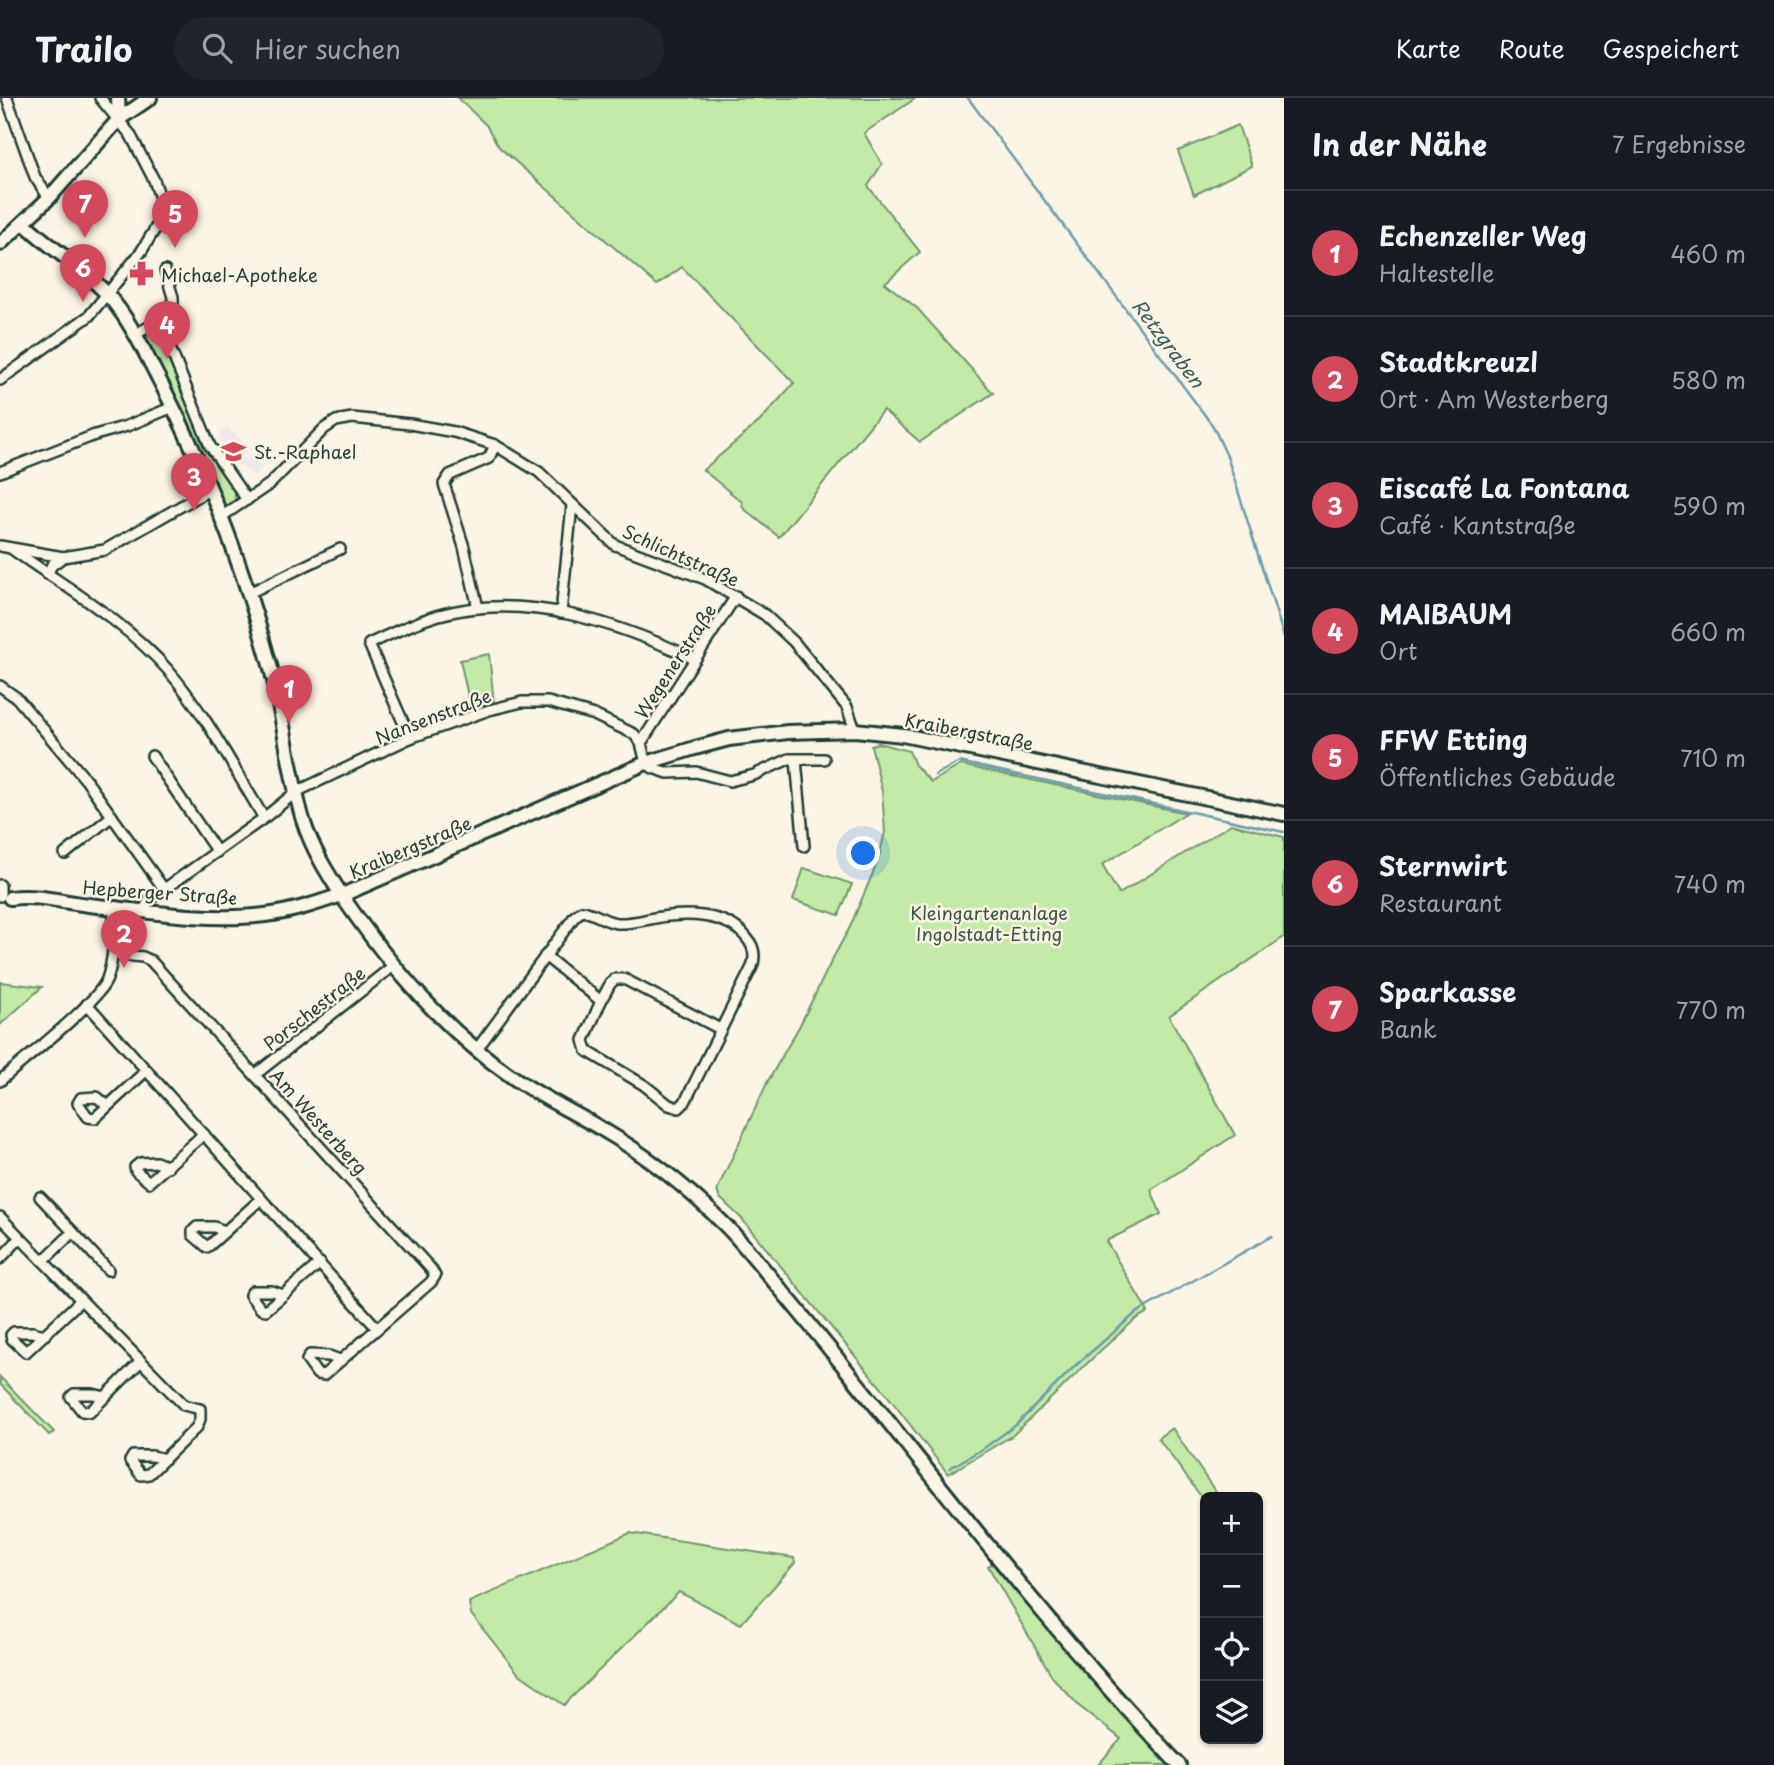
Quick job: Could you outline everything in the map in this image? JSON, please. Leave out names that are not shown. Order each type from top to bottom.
[{"type":"street","points":[[7,98],[35,177],[49,198]]},
{"type":"street","points":[[0,380],[38,351],[82,323],[151,237],[158,224],[160,198],[154,180],[119,119],[100,98]]},
{"type":"street","points":[[118,98],[119,119]]},
{"type":"street","points":[[1,242],[49,198],[119,119],[150,98]]},
{"type":"street","points":[[24,223],[107,294],[136,334],[173,407],[221,517],[249,593],[278,694],[296,792],[311,842],[341,895],[393,966],[422,998],[477,1049],[533,1090],[639,1154],[703,1205],[736,1237],[1015,1578],[1113,1694],[1178,1765]]},
{"type":"street","points":[[136,334],[159,321],[173,309],[173,297],[165,271]]},
{"type":"street","points":[[159,321],[210,446],[247,500]]},
{"type":"street","points":[[0,472],[173,407]]},
{"type":"street","name":"Schlichtstraße","points":[[221,517],[270,484],[324,429],[337,421],[352,418],[410,424],[454,432],[495,445],[539,472],[615,545],[705,579],[765,615],[794,642],[847,707],[855,730]]},
{"type":"street","points":[[478,608],[467,559],[444,484],[450,475],[489,458],[495,445]]},
{"type":"street","points":[[0,546],[63,557],[105,550],[209,490]]},
{"type":"street","points":[[561,613],[572,505]]},
{"type":"street","points":[[12,549],[134,635],[168,670],[193,704],[264,818]]},
{"type":"street","points":[[249,593],[340,549]]},
{"type":"street","points":[[47,574],[52,565],[63,557]]},
{"type":"street","name":"Wegenerstraße","points":[[641,743],[736,596]]},
{"type":"street","points":[[410,738],[369,644],[440,615],[478,608],[528,608],[561,613],[618,627],[695,659]]},
{"type":"street","points":[[0,686],[17,698],[86,780],[164,889]]},
{"type":"street","name":"Nansenstraße","points":[[144,910],[149,900],[296,792],[410,738],[489,710],[523,702],[548,702],[594,715],[634,734],[641,743]]},
{"type":"street","name":"Kraibergstraße","points":[[341,895],[646,763],[729,740],[788,732],[875,731],[947,743],[1284,814]]},
{"type":"street","points":[[641,743],[646,763],[653,768],[667,773],[696,772],[730,781],[754,775],[775,764],[796,760],[824,760]]},
{"type":"street","points":[[152,756],[217,852]]},
{"type":"street","points":[[796,760],[804,846]]},
{"type":"street","points":[[65,854],[112,816]]},
{"type":"street","points":[[0,885],[3,897]]},
{"type":"street","name":"Hepberger Straße","points":[[3,897],[25,896],[56,902],[225,918],[266,915],[341,895]]},
{"type":"street","points":[[0,1081],[88,1004],[107,979],[113,954],[114,908]]},
{"type":"street","points":[[477,1049],[575,916],[582,911],[618,923],[659,917],[705,916],[720,920],[744,934],[755,955],[754,961],[685,1102],[679,1108],[670,1105],[587,1051],[584,1040],[601,1001],[615,979],[624,979],[720,1029]]},
{"type":"street","name":"Am Westerberg","points":[[113,954],[143,957],[151,961],[432,1269],[435,1276],[431,1282],[340,1360]]},
{"type":"street","points":[[545,956],[601,1001]]},
{"type":"street","name":"Porschestraße","points":[[256,1074],[393,966]]},
{"type":"street","points":[[88,1004],[376,1327]]},
{"type":"street","points":[[108,1106],[146,1070]]},
{"type":"street","points":[[168,1167],[204,1134]]},
{"type":"street","points":[[40,1197],[108,1270]]},
{"type":"street","points":[[225,1231],[261,1199]]},
{"type":"street","points":[[0,1217],[140,1363],[184,1405],[200,1409],[197,1427],[165,1459]]},
{"type":"street","points":[[43,1261],[73,1232]]},
{"type":"street","points":[[0,1259],[20,1238]]},
{"type":"street","points":[[283,1295],[320,1263]]},
{"type":"street","points":[[45,1335],[81,1300]]},
{"type":"street","points":[[105,1397],[140,1363]]},
{"type":"shaded area","name":"St.-Raphael","points":[[227,426],[242,441],[239,446],[247,452],[243,457],[246,460],[250,456],[263,467],[254,475],[239,464],[236,468],[226,460],[230,455],[222,449],[225,444],[217,438]]},
{"type":"green space","points":[[458,98],[916,98],[864,133],[882,164],[868,186],[920,252],[885,283],[917,308],[993,393],[920,442],[883,410],[779,537],[703,470],[760,421],[794,383],[682,267],[657,285],[499,147],[486,125]]},
{"type":"green space","points":[[1238,125],[1252,166],[1194,195],[1178,151]]},
{"type":"green space","points":[[153,332],[160,333],[214,461],[236,492],[235,500],[226,506],[147,338]]},
{"type":"green space","points":[[489,654],[494,703],[471,710],[460,660]]},
{"type":"green space","name":"Kleingartenanlage Ingolstadt-Etting","points":[[878,743],[909,751],[915,765],[931,782],[961,765],[1186,813],[1102,865],[1119,894],[1231,824],[1284,837],[1284,937],[1169,1016],[1235,1135],[1151,1190],[1161,1214],[1106,1241],[1148,1312],[1137,1318],[1100,1351],[1013,1435],[948,1474],[884,1391],[741,1218],[719,1197],[717,1190],[768,1081],[850,927],[878,861],[885,832],[882,791],[871,745]]},
{"type":"green space","points":[[804,868],[852,884],[839,915],[793,900]]},
{"type":"green space","points":[[0,982],[42,987],[0,1025]]},
{"type":"green space","points":[[0,1377],[54,1432],[49,1435],[0,1384]]},
{"type":"green space","points":[[1172,1428],[1216,1492],[1200,1492],[1200,1495],[1158,1438]]},
{"type":"green space","points":[[630,1533],[794,1558],[795,1563],[741,1624],[679,1592],[564,1705],[518,1673],[471,1614],[469,1602]]},
{"type":"green space","points":[[996,1562],[1175,1765],[1098,1765],[1121,1739],[1079,1706],[1053,1678],[988,1566]]},
{"type":"waterway","name":"Retzgraben","points":[[968,98],[1213,426],[1227,456],[1284,637]]},
{"type":"waterway","points":[[935,775],[959,762],[1284,832]]},
{"type":"waterway","points":[[950,1468],[1016,1425],[1075,1366],[1136,1313],[1272,1236]]},
{"type":"place","name":"Sparkasse","points":[[85,238]]},
{"type":"place","name":"FFW Etting","points":[[175,248]]},
{"type":"place","name":"Michael-Apotheke","points":[[141,274]]},
{"type":"place","name":"Sternwirt","points":[[83,302]]},
{"type":"place","name":"MAIBAUM","points":[[167,359]]},
{"type":"place","name":"St.-Raphael","points":[[234,451]]},
{"type":"place","name":"Eiscafé La Fontana","points":[[194,511]]},
{"type":"place","name":"Echenzeller Weg","points":[[289,723]]},
{"type":"place","name":"Stadtkreuzl","points":[[124,968]]}]
